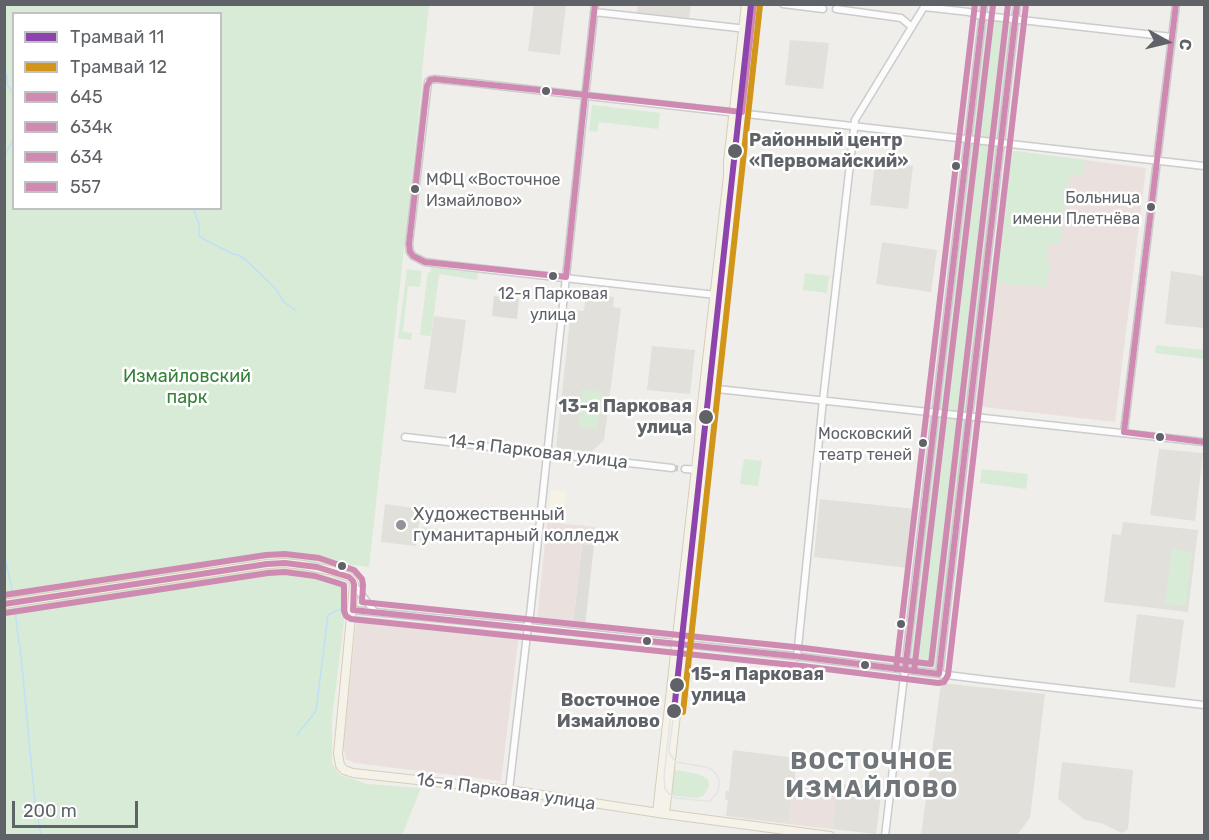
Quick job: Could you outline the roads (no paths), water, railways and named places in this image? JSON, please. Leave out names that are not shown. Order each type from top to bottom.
[{"type":"main road","points":[[661,814],[718,295],[742,112],[747,29],[746,4]]},
{"type":"main road","points":[[718,295],[733,111],[747,29],[754,4]]},
{"type":"main road","points":[[4,604],[285,563],[317,567],[351,578],[354,585],[352,609]]},
{"type":"main road","name":"16-я Парковая улица","points":[[352,609],[338,754],[340,765],[344,770],[353,773],[509,790],[661,814],[830,836]]},
{"type":"street","points":[[509,790],[595,4]]},
{"type":"street","points":[[783,4],[823,9]]},
{"type":"street","points":[[885,836],[984,4]]},
{"type":"street","points":[[939,674],[1017,4]]},
{"type":"street","points":[[1124,432],[1176,4]]},
{"type":"street","points":[[797,657],[855,120],[924,7],[1172,37]]},
{"type":"street","points":[[836,9],[901,18],[912,27]]},
{"type":"street","points":[[594,12],[747,29]]},
{"type":"street","points":[[718,295],[418,260],[409,249],[427,86],[430,80],[742,112],[1204,166]]},
{"type":"street","points":[[708,388],[1204,442]]},
{"type":"street","name":"14-я Парковая улица","points":[[405,437],[672,468]]},
{"type":"street","points":[[685,469],[700,470]]},
{"type":"street","points":[[354,585],[374,611]]},
{"type":"street","points":[[352,609],[797,657],[1204,705]]},
{"type":"waterway","points":[[4,72],[7,75],[7,85],[12,91]]},
{"type":"waterway","points":[[4,157],[12,142]]},
{"type":"waterway","points":[[194,210],[199,224],[199,236],[246,260],[276,289],[284,302],[295,310]]},
{"type":"waterway","points":[[4,552],[13,595]]},
{"type":"waterway","points":[[297,735],[316,711],[328,615],[344,609]]},
{"type":"waterway","points":[[15,610],[19,644]]},
{"type":"waterway","points":[[20,646],[35,802],[41,836]]},
{"type":"tunnel","points":[[672,468],[685,469]]},
{"type":"tram line","name":"11","points":[[674,711],[751,4]]},
{"type":"tram line","name":"12","points":[[683,712],[760,5]]},
{"type":"tram line","points":[[674,684],[664,777],[665,789],[676,798],[710,801],[719,787],[716,774],[706,767],[676,762],[670,754],[674,711]]},
{"type":"place","name":"Районный центр «Первомайский»","points":[[735,151]]},
{"type":"place","name":"МФЦ «Восточное Измайлово»","points":[[415,189]]},
{"type":"place","name":"Больница имени Плетнёва","points":[[1151,207]]},
{"type":"place","name":"12-я Парковая улица","points":[[553,276]]},
{"type":"place","name":"13-я Парковая улица","points":[[706,417]]},
{"type":"place","name":"Московский театр теней","points":[[923,443]]},
{"type":"place","name":"Художественный гуманитарный колледж","points":[[401,525]]},
{"type":"place","name":"15-я Парковая улица","points":[[677,685]]},
{"type":"place","name":"Восточное Измайлово","points":[[674,711]]},
{"type":"district","name":"ВОСТОЧНОЕ ИЗМАЙЛОВО","points":[[872,776]]},
{"type":"park label","name":"Измайловский парк","points":[[187,388]]}]
